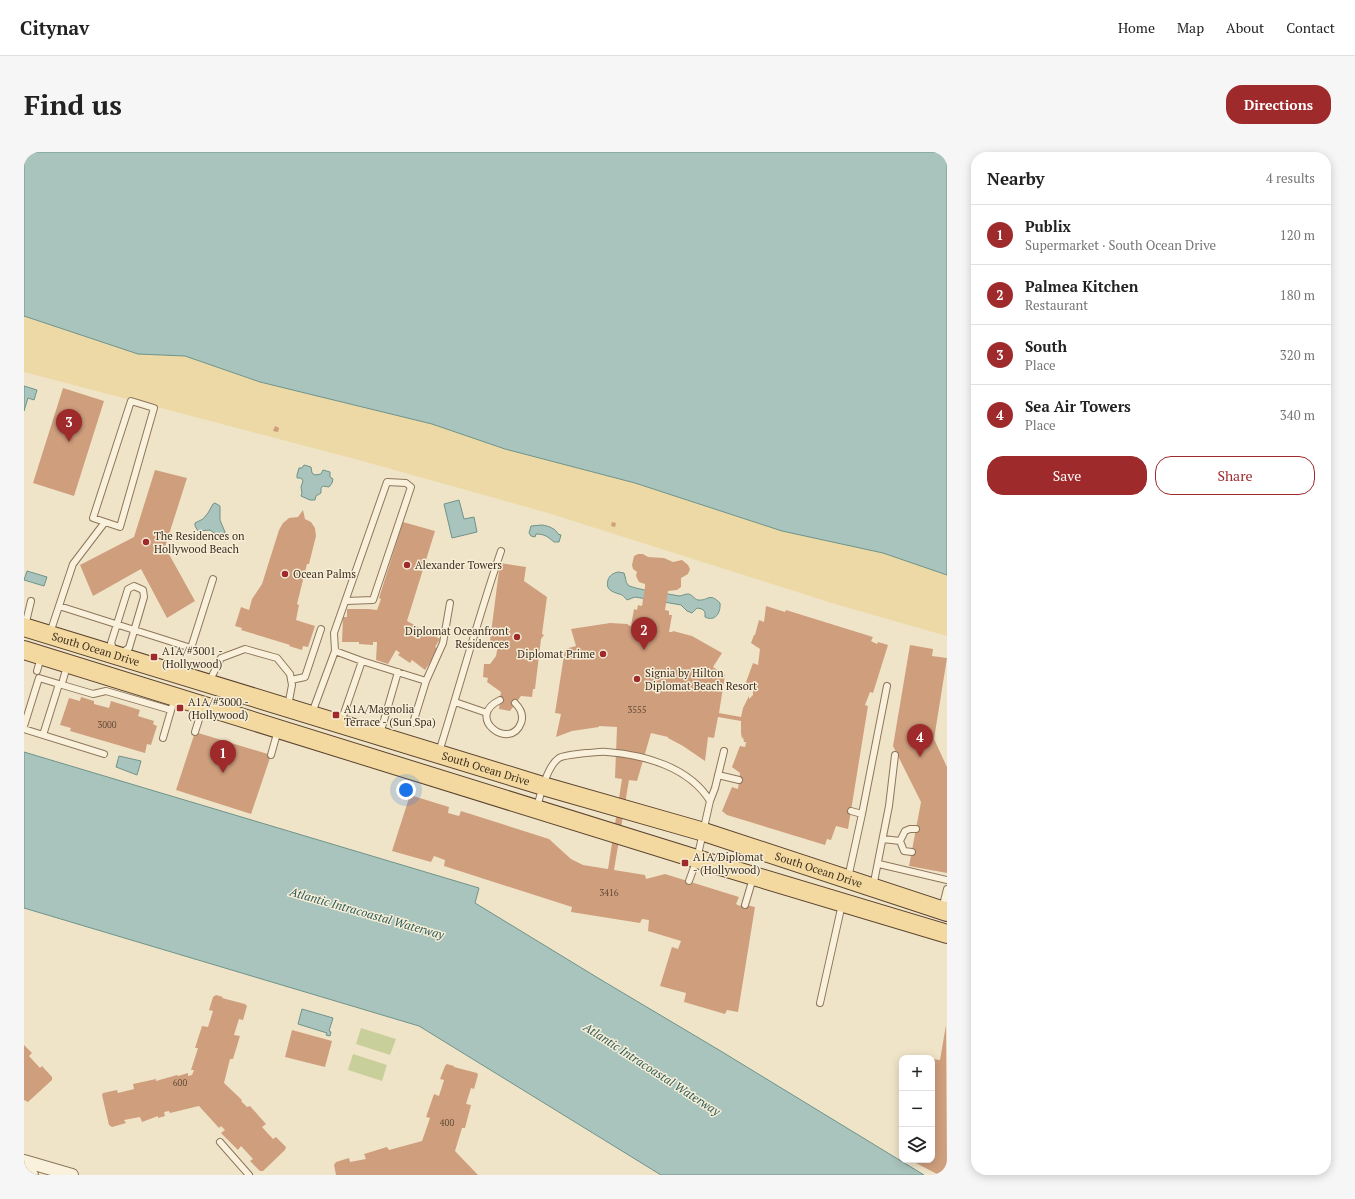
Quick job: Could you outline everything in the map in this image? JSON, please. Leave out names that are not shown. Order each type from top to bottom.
[{"type":"main road","name":"South Ocean Drive","points":[[24,627],[543,786],[704,832],[873,888],[943,921]]},
{"type":"main road","name":"South Ocean Drive","points":[[24,650],[39,663],[63,675],[108,684],[173,703],[204,705],[843,903],[943,921]]},
{"type":"main road","points":[[363,755],[392,753],[405,744]]},
{"type":"street","points":[[108,684],[116,656]]},
{"type":"street","points":[[24,1161],[72,1175]]},
{"type":"street","points":[[24,1172],[32,1175]]},
{"type":"lane","points":[[130,401],[154,408],[120,526],[105,522],[93,518],[130,401]]},
{"type":"lane","points":[[311,715],[335,651],[334,633],[387,482],[406,483],[411,487],[373,600],[346,601]]},
{"type":"lane","points":[[49,635],[73,564],[105,522]]},
{"type":"lane","points":[[438,754],[501,551]]},
{"type":"lane","points":[[59,606],[191,648],[213,579]]},
{"type":"lane","points":[[134,586],[143,590],[144,598],[134,629],[129,648],[116,656],[112,643],[128,589],[134,586]]},
{"type":"lane","points":[[24,627],[32,601]]},
{"type":"lane","points":[[413,723],[426,681],[443,642],[450,603]]},
{"type":"lane","points":[[291,680],[305,677],[320,629]]},
{"type":"lane","points":[[209,684],[221,658],[245,649],[277,658],[290,674],[292,685],[288,708]]},
{"type":"lane","points":[[335,651],[362,662],[426,681]]},
{"type":"lane","points":[[341,724],[362,662]]},
{"type":"lane","points":[[379,736],[398,672]]},
{"type":"lane","points":[[24,726],[39,678],[63,675],[43,736]]},
{"type":"lane","points":[[848,879],[887,686]]},
{"type":"lane","points":[[500,700],[493,703],[487,714],[489,724],[497,732],[502,734],[513,732],[521,724],[522,712],[515,703]]},
{"type":"lane","points":[[455,702],[487,714]]},
{"type":"lane","points":[[163,738],[173,703]]},
{"type":"lane","points":[[195,732],[204,705]]},
{"type":"lane","points":[[24,729],[104,754]]},
{"type":"lane","points":[[271,755],[278,729]]},
{"type":"lane","points":[[536,809],[550,770],[559,758],[606,751],[650,758],[686,775],[703,790],[710,801]]},
{"type":"lane","points":[[689,881],[697,859],[710,801],[724,751]]},
{"type":"lane","points":[[873,888],[879,864],[896,755]]},
{"type":"lane","points":[[718,775],[740,780]]},
{"type":"lane","points":[[851,812],[862,814]]},
{"type":"lane","points":[[900,841],[905,831],[916,829]]},
{"type":"lane","points":[[883,839],[900,841]]},
{"type":"lane","points":[[900,841],[904,850],[912,852]]},
{"type":"lane","points":[[879,864],[947,880]]},
{"type":"lane","points":[[745,905],[753,876]]},
{"type":"lane","points":[[943,921],[947,889]]},
{"type":"lane","points":[[820,1003],[843,903]]},
{"type":"lane","points":[[220,1142],[249,1175]]},
{"type":"green space","points":[[361,1028],[396,1039],[390,1055],[356,1044]]},
{"type":"green space","points":[[353,1054],[387,1065],[382,1081],[348,1070]]},
{"type":"sand","points":[[24,316],[138,354],[185,356],[260,382],[432,424],[505,449],[635,483],[782,531],[883,553],[947,575],[947,636],[835,604],[548,513],[355,459],[24,372]]},
{"type":"water","points":[[24,152],[947,152],[947,575],[883,553],[782,531],[635,483],[505,449],[432,424],[260,382],[185,356],[138,354],[24,316]]},
{"type":"water","points":[[24,386],[37,390],[34,400],[28,398],[24,411]]},
{"type":"water","points":[[304,465],[311,467],[312,473],[315,475],[321,474],[323,470],[330,472],[330,477],[333,479],[329,487],[323,486],[321,488],[321,493],[316,496],[315,500],[310,500],[301,496],[303,481],[301,478],[297,478],[297,475],[299,468],[302,468]]},
{"type":"water","points":[[459,500],[464,519],[474,517],[477,532],[452,538],[444,504]]},
{"type":"water","points":[[215,503],[220,506],[220,520],[225,532],[220,537],[210,530],[198,531],[195,526],[195,523],[203,519]]},
{"type":"water","points":[[542,525],[552,528],[561,535],[559,542],[554,542],[544,535],[536,534],[535,537],[531,536],[529,533],[531,526]]},
{"type":"water","points":[[27,571],[47,577],[44,586],[24,580]]},
{"type":"water","points":[[618,572],[624,573],[626,582],[631,587],[679,596],[689,594],[698,600],[711,597],[720,603],[717,616],[712,618],[705,617],[705,612],[702,609],[697,608],[692,613],[687,611],[681,605],[635,597],[627,600],[621,595],[610,590],[607,583],[609,577]]},
{"type":"water","name":"Atlantic Intracoastal Waterway","points":[[24,752],[479,888],[475,903],[899,1160],[899,1163],[904,1163],[924,1175],[661,1175],[419,1026],[24,908]]},
{"type":"water","points":[[119,756],[141,761],[137,775],[116,767]]},
{"type":"water","points":[[302,1009],[333,1018],[329,1031],[331,1032],[330,1036],[326,1035],[327,1033],[298,1024]]},
{"type":"building","points":[[63,388],[104,401],[74,496],[33,483]]},
{"type":"building","points":[[275,426],[279,428],[278,432],[273,431]]},
{"type":"building","name":"The Residences on Hollywood Beach","points":[[155,470],[187,478],[165,547],[195,601],[167,618],[141,569],[93,596],[80,565],[134,537]]},
{"type":"building","name":"Ocean Palms","points":[[303,510],[305,519],[311,522],[315,528],[316,536],[297,604],[299,605],[296,620],[315,626],[308,647],[303,646],[302,650],[241,630],[242,628],[235,626],[241,607],[249,610],[252,599],[262,584],[279,530],[283,523],[289,518],[298,517]]},
{"type":"building","name":"Alexander Towers","points":[[403,522],[435,531],[407,621],[440,639],[435,647],[439,649],[425,670],[412,660],[410,663],[398,655],[400,653],[396,650],[388,664],[376,660],[377,642],[373,642],[373,645],[359,644],[359,642],[342,642],[343,617],[347,617],[347,609],[377,610],[381,599],[379,598]]},
{"type":"building","points":[[612,522],[616,523],[615,527],[611,526]]},
{"type":"building","points":[[643,554],[648,557],[664,558],[673,562],[682,560],[688,565],[690,569],[688,574],[681,578],[681,587],[677,590],[668,591],[665,610],[669,611],[669,615],[672,615],[669,632],[673,631],[692,636],[722,653],[713,667],[725,675],[719,713],[741,717],[743,708],[749,696],[749,699],[753,695],[753,690],[745,685],[753,663],[758,665],[760,649],[751,643],[759,620],[764,622],[766,606],[785,612],[786,610],[873,637],[871,641],[877,644],[878,642],[888,645],[873,693],[870,692],[865,705],[868,706],[848,829],[836,826],[831,840],[827,839],[825,845],[727,815],[722,811],[732,787],[738,789],[740,773],[732,767],[740,746],[745,747],[746,742],[744,742],[743,737],[742,739],[741,721],[718,717],[714,738],[708,737],[705,761],[668,737],[651,733],[637,781],[629,780],[614,870],[645,875],[646,879],[665,874],[739,897],[736,904],[740,906],[742,904],[755,907],[738,1012],[727,1010],[725,1014],[684,1002],[686,993],[660,986],[672,947],[678,949],[681,941],[648,931],[649,920],[642,919],[640,923],[571,912],[572,907],[444,866],[445,860],[434,856],[431,862],[392,851],[410,795],[449,807],[448,813],[459,816],[461,811],[549,839],[571,859],[583,865],[608,869],[622,779],[615,778],[617,727],[599,726],[572,731],[556,737],[561,714],[555,713],[565,649],[576,646],[571,629],[610,623],[628,624],[631,626],[634,609],[637,610],[638,605],[642,606],[645,584],[639,582],[636,576],[637,572],[633,569],[632,565],[634,556]]},
{"type":"building","name":"Diplomat Oceanfront Residences","points":[[500,563],[526,567],[524,581],[547,597],[542,634],[544,635],[541,639],[535,689],[533,689],[532,697],[521,696],[510,711],[499,709],[501,692],[487,682],[488,678],[483,677],[484,664],[490,664],[496,656],[498,645],[493,644],[489,648]]},
{"type":"building","points":[[910,645],[933,649],[932,656],[947,658],[934,739],[947,767],[947,873],[909,866],[921,802],[893,746]]},
{"type":"building","points":[[81,697],[94,701],[94,704],[109,708],[111,701],[140,710],[138,716],[154,721],[153,724],[157,726],[151,745],[147,744],[145,753],[70,731],[71,728],[60,725],[69,698],[80,701]]},
{"type":"building","points":[[195,732],[271,755],[251,814],[176,790]]},
{"type":"building","points":[[216,995],[245,1004],[247,1006],[243,1020],[239,1019],[234,1035],[240,1036],[233,1059],[230,1059],[224,1083],[242,1100],[241,1101],[247,1107],[250,1106],[266,1124],[262,1127],[273,1139],[276,1137],[286,1147],[285,1150],[263,1171],[260,1171],[250,1161],[253,1159],[241,1146],[238,1150],[221,1133],[225,1130],[221,1126],[219,1128],[199,1106],[170,1113],[169,1111],[164,1112],[165,1116],[158,1118],[158,1116],[142,1122],[140,1117],[124,1120],[126,1123],[112,1127],[109,1125],[102,1095],[103,1093],[117,1090],[118,1093],[134,1089],[133,1084],[156,1079],[156,1081],[188,1073],[188,1076],[192,1075],[194,1070],[191,1070],[198,1048],[195,1048],[202,1026],[208,1027],[213,1011],[209,1010],[213,997]]},
{"type":"building","points":[[946,1025],[947,1175],[939,1175],[916,1163],[935,1163],[935,1059],[940,1060]]},
{"type":"building","points":[[292,1030],[332,1041],[325,1067],[285,1057]]},
{"type":"building","points":[[24,1045],[32,1053],[29,1056],[40,1068],[42,1066],[52,1077],[52,1080],[28,1102],[24,1100]]},
{"type":"building","points":[[447,1064],[477,1073],[478,1075],[474,1089],[471,1088],[466,1104],[471,1105],[465,1128],[462,1128],[455,1151],[478,1175],[336,1175],[334,1165],[336,1162],[349,1158],[350,1162],[366,1159],[364,1154],[387,1147],[389,1150],[422,1141],[430,1118],[426,1117],[434,1094],[439,1096],[444,1080],[440,1079]]},
{"type":"place","name":"South","points":[[69,442]]},
{"type":"place","name":"The Residences on Hollywood Beach","points":[[146,542]]},
{"type":"place","name":"Alexander Towers","points":[[407,565]]},
{"type":"place","name":"Ocean Palms","points":[[285,574]]},
{"type":"place","name":"Diplomat Oceanfront Residences","points":[[517,637]]},
{"type":"place","name":"Palmea Kitchen","points":[[644,650]]},
{"type":"place","name":"Diplomat Prime","points":[[603,654]]},
{"type":"place","name":"A1A/#3001 - (Hollywood)","points":[[154,657]]},
{"type":"place","name":"Signia by Hilton Diplomat Beach Resort","points":[[637,679]]},
{"type":"place","name":"A1A/#3000 - (Hollywood)","points":[[180,708]]},
{"type":"place","name":"A1A/Magnolia Terrace - (Sun Spa)","points":[[336,715]]},
{"type":"place","name":"Sea Air Towers","points":[[920,757]]},
{"type":"place","name":"Publix","points":[[223,773]]},
{"type":"place","name":"A1A/Diplomat - (Hollywood)","points":[[685,863]]}]
